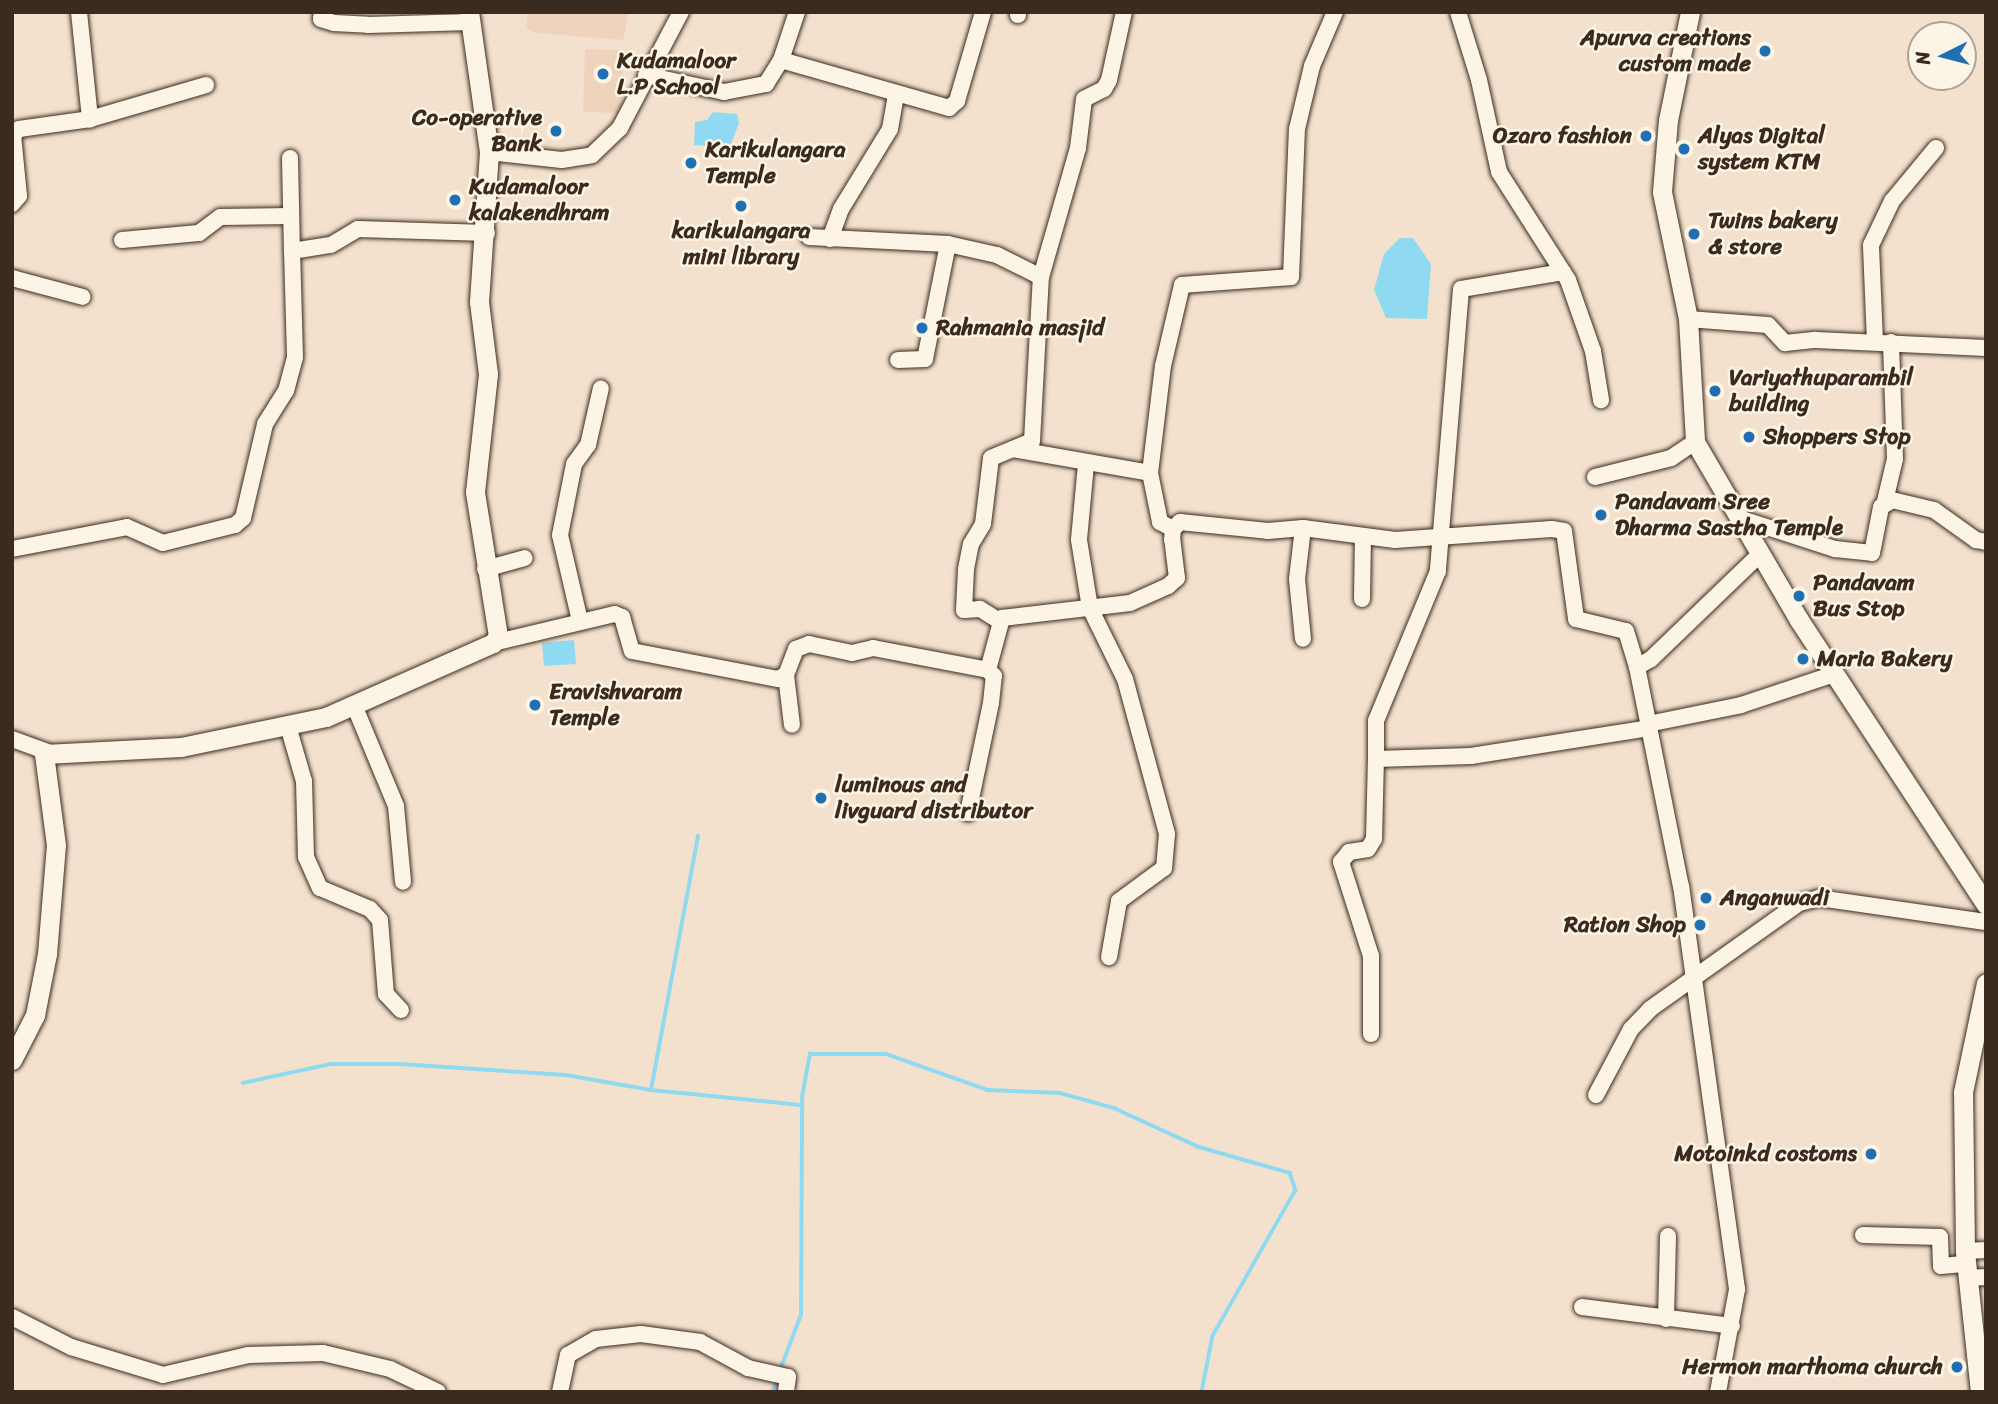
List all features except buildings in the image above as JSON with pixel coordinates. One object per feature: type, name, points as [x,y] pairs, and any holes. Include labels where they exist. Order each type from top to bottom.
[{"type":"main road","points":[[1690,12],[1668,120],[1662,192],[1688,319],[1695,442],[1834,674],[1986,905]]},
{"type":"main road","points":[[12,1060],[35,1015],[47,954],[56,845],[42,759],[48,752],[181,747],[288,726],[354,705],[493,643],[497,627],[485,569],[475,492],[488,374],[479,302],[487,233],[489,152],[470,17]]},
{"type":"main road","points":[[1980,1392],[1963,1092],[1980,1025],[1986,983]]},
{"type":"street","points":[[79,12],[90,119]]},
{"type":"street","points":[[321,12],[321,19],[345,24],[470,17]]},
{"type":"street","points":[[489,152],[562,160],[592,155],[621,128],[646,75],[681,12]]},
{"type":"street","points":[[646,75],[724,92],[765,84],[780,60],[797,12]]},
{"type":"street","points":[[780,60],[941,107],[957,101],[983,12]]},
{"type":"street","points":[[1001,622],[980,609],[964,610],[966,569],[971,544],[983,523],[991,458],[1032,440],[1041,277],[1079,148],[1084,99],[1104,89],[1109,80],[1124,12]]},
{"type":"street","points":[[1173,529],[1160,522],[1150,473],[1163,366],[1182,285],[1285,280],[1294,270],[1297,129],[1312,66],[1335,12]]},
{"type":"street","points":[[1458,12],[1479,80],[1499,172],[1563,272],[1593,351],[1601,401]]},
{"type":"street","points":[[12,204],[19,196],[12,135],[19,129],[90,119],[206,85]]},
{"type":"street","points":[[830,239],[841,209],[890,129],[896,94]]},
{"type":"street","points":[[1742,519],[1835,549],[1872,553],[1895,458],[1871,245],[1892,201],[1936,148]]},
{"type":"street","points":[[12,550],[127,527],[163,543],[225,530],[243,519],[265,424],[286,391],[295,357],[290,158]]},
{"type":"street","points":[[122,240],[199,233],[220,217],[291,216]]},
{"type":"street","points":[[292,251],[331,245],[358,229],[487,233]]},
{"type":"street","points":[[809,237],[948,244],[997,255],[1041,277]]},
{"type":"street","points":[[898,360],[925,359],[948,244]]},
{"type":"street","points":[[1371,1034],[1371,956],[1341,862],[1349,852],[1368,849],[1374,839],[1376,721],[1430,598],[1438,571],[1461,289],[1563,272]]},
{"type":"street","points":[[12,278],[83,297]]},
{"type":"street","points":[[1688,319],[1768,325],[1785,343],[1883,342],[1986,348]]},
{"type":"street","points":[[580,621],[560,535],[574,464],[588,445],[601,388]]},
{"type":"street","points":[[1595,477],[1671,458],[1695,442]]},
{"type":"street","points":[[1013,449],[1086,464],[1150,473]]},
{"type":"street","points":[[1086,464],[1079,540],[1090,608],[1125,679],[1167,834],[1164,868],[1119,901],[1109,957]]},
{"type":"street","points":[[1885,500],[1934,510],[1976,540],[1986,541]]},
{"type":"street","points":[[1001,622],[1017,615],[1130,603],[1177,578],[1173,529],[1180,522],[1268,531],[1303,528],[1363,537],[1439,538],[1564,531],[1576,619],[1626,631],[1637,667],[1674,847],[1718,1127],[1737,1289],[1718,1392]]},
{"type":"street","points":[[1303,528],[1297,579],[1303,639]]},
{"type":"street","points":[[1362,599],[1363,537]]},
{"type":"street","points":[[1637,667],[1651,659],[1760,554]]},
{"type":"street","points":[[485,569],[525,558]]},
{"type":"street","points":[[493,643],[615,614],[622,617],[632,651],[778,679],[786,675]]},
{"type":"street","points":[[988,670],[1001,622]]},
{"type":"street","points":[[792,725],[786,675],[792,654],[808,644],[852,653],[873,648],[988,670],[994,676],[991,704],[968,813]]},
{"type":"street","points":[[1376,759],[1471,757],[1648,726],[1741,705],[1834,674]]},
{"type":"street","points":[[354,705],[398,813],[403,882]]},
{"type":"street","points":[[288,726],[304,781],[306,857],[320,888],[370,909],[380,920],[386,994],[401,1010]]},
{"type":"street","points":[[12,739],[48,752]]},
{"type":"street","points":[[1595,1095],[1631,1029],[1661,999],[1693,980],[1799,903],[1812,898],[1986,922]]},
{"type":"street","points":[[1863,1235],[1940,1237],[1941,1266],[1971,1268],[1986,1250]]},
{"type":"street","points":[[1665,1319],[1668,1236]]},
{"type":"street","points":[[1582,1307],[1732,1326]]},
{"type":"street","points":[[12,1317],[71,1348],[163,1375],[248,1355],[323,1353],[390,1370],[438,1392]]},
{"type":"street","points":[[560,1392],[568,1355],[596,1339],[641,1334],[701,1342],[748,1367],[782,1380]]},
{"type":"shaded area","points":[[528,12],[629,12],[623,40],[536,33],[526,29]]},
{"type":"shaded area","name":"Kudamaloor L.P School","points":[[585,49],[623,50],[622,113],[583,112]]},
{"type":"water","points":[[713,112],[737,114],[739,123],[730,147],[694,145],[695,122],[707,120]]},
{"type":"water","points":[[1400,238],[1413,238],[1431,264],[1427,319],[1386,318],[1374,290],[1384,254]]},
{"type":"water","points":[[574,640],[576,664],[544,666],[542,643]]},
{"type":"waterway","points":[[651,1090],[698,836]]},
{"type":"waterway","points":[[780,1370],[801,1315],[802,1097],[810,1054],[886,1054],[988,1090],[1060,1093],[1114,1108],[1199,1147],[1290,1173],[1296,1190],[1213,1336],[1202,1392]]},
{"type":"waterway","points":[[243,1083],[331,1064],[400,1064],[566,1075],[651,1090],[802,1105]]},
{"type":"waterway","points":[[772,1392],[776,1381]]},
{"type":"place","name":"Apurva creations custom made","points":[[1765,51]]},
{"type":"place","name":"Kudamaloor L.P School","points":[[603,74]]},
{"type":"place","name":"Co-operative Bank","points":[[556,131]]},
{"type":"place","name":"Ozaro fashion","points":[[1646,136]]},
{"type":"place","name":"Alyas Digital system KTM","points":[[1684,149]]},
{"type":"place","name":"Karikulangara Temple","points":[[691,163]]},
{"type":"place","name":"Kudamaloor kalakendhram","points":[[455,200]]},
{"type":"place","name":"karikulangara mini library","points":[[741,206]]},
{"type":"place","name":"Twins bakery & store","points":[[1694,234]]},
{"type":"place","name":"Rahmania masjid","points":[[922,328]]},
{"type":"place","name":"Variyathuparambil building","points":[[1715,391]]},
{"type":"place","name":"Shoppers Stop","points":[[1749,437]]},
{"type":"place","name":"Pandavam Sree Dharma Sastha Temple","points":[[1601,515]]},
{"type":"place","name":"Pandavam Bus Stop","points":[[1799,596]]},
{"type":"place","name":"Maria Bakery","points":[[1803,659]]},
{"type":"place","name":"Eravishvaram Temple","points":[[535,705]]},
{"type":"place","name":"luminous and livguard distributor","points":[[821,798]]},
{"type":"place","name":"Anganwadi","points":[[1706,898]]},
{"type":"place","name":"Ration Shop","points":[[1700,925]]},
{"type":"place","name":"Motoinkd costoms","points":[[1871,1154]]},
{"type":"place","name":"Hermon marthoma church","points":[[1957,1367]]}]
